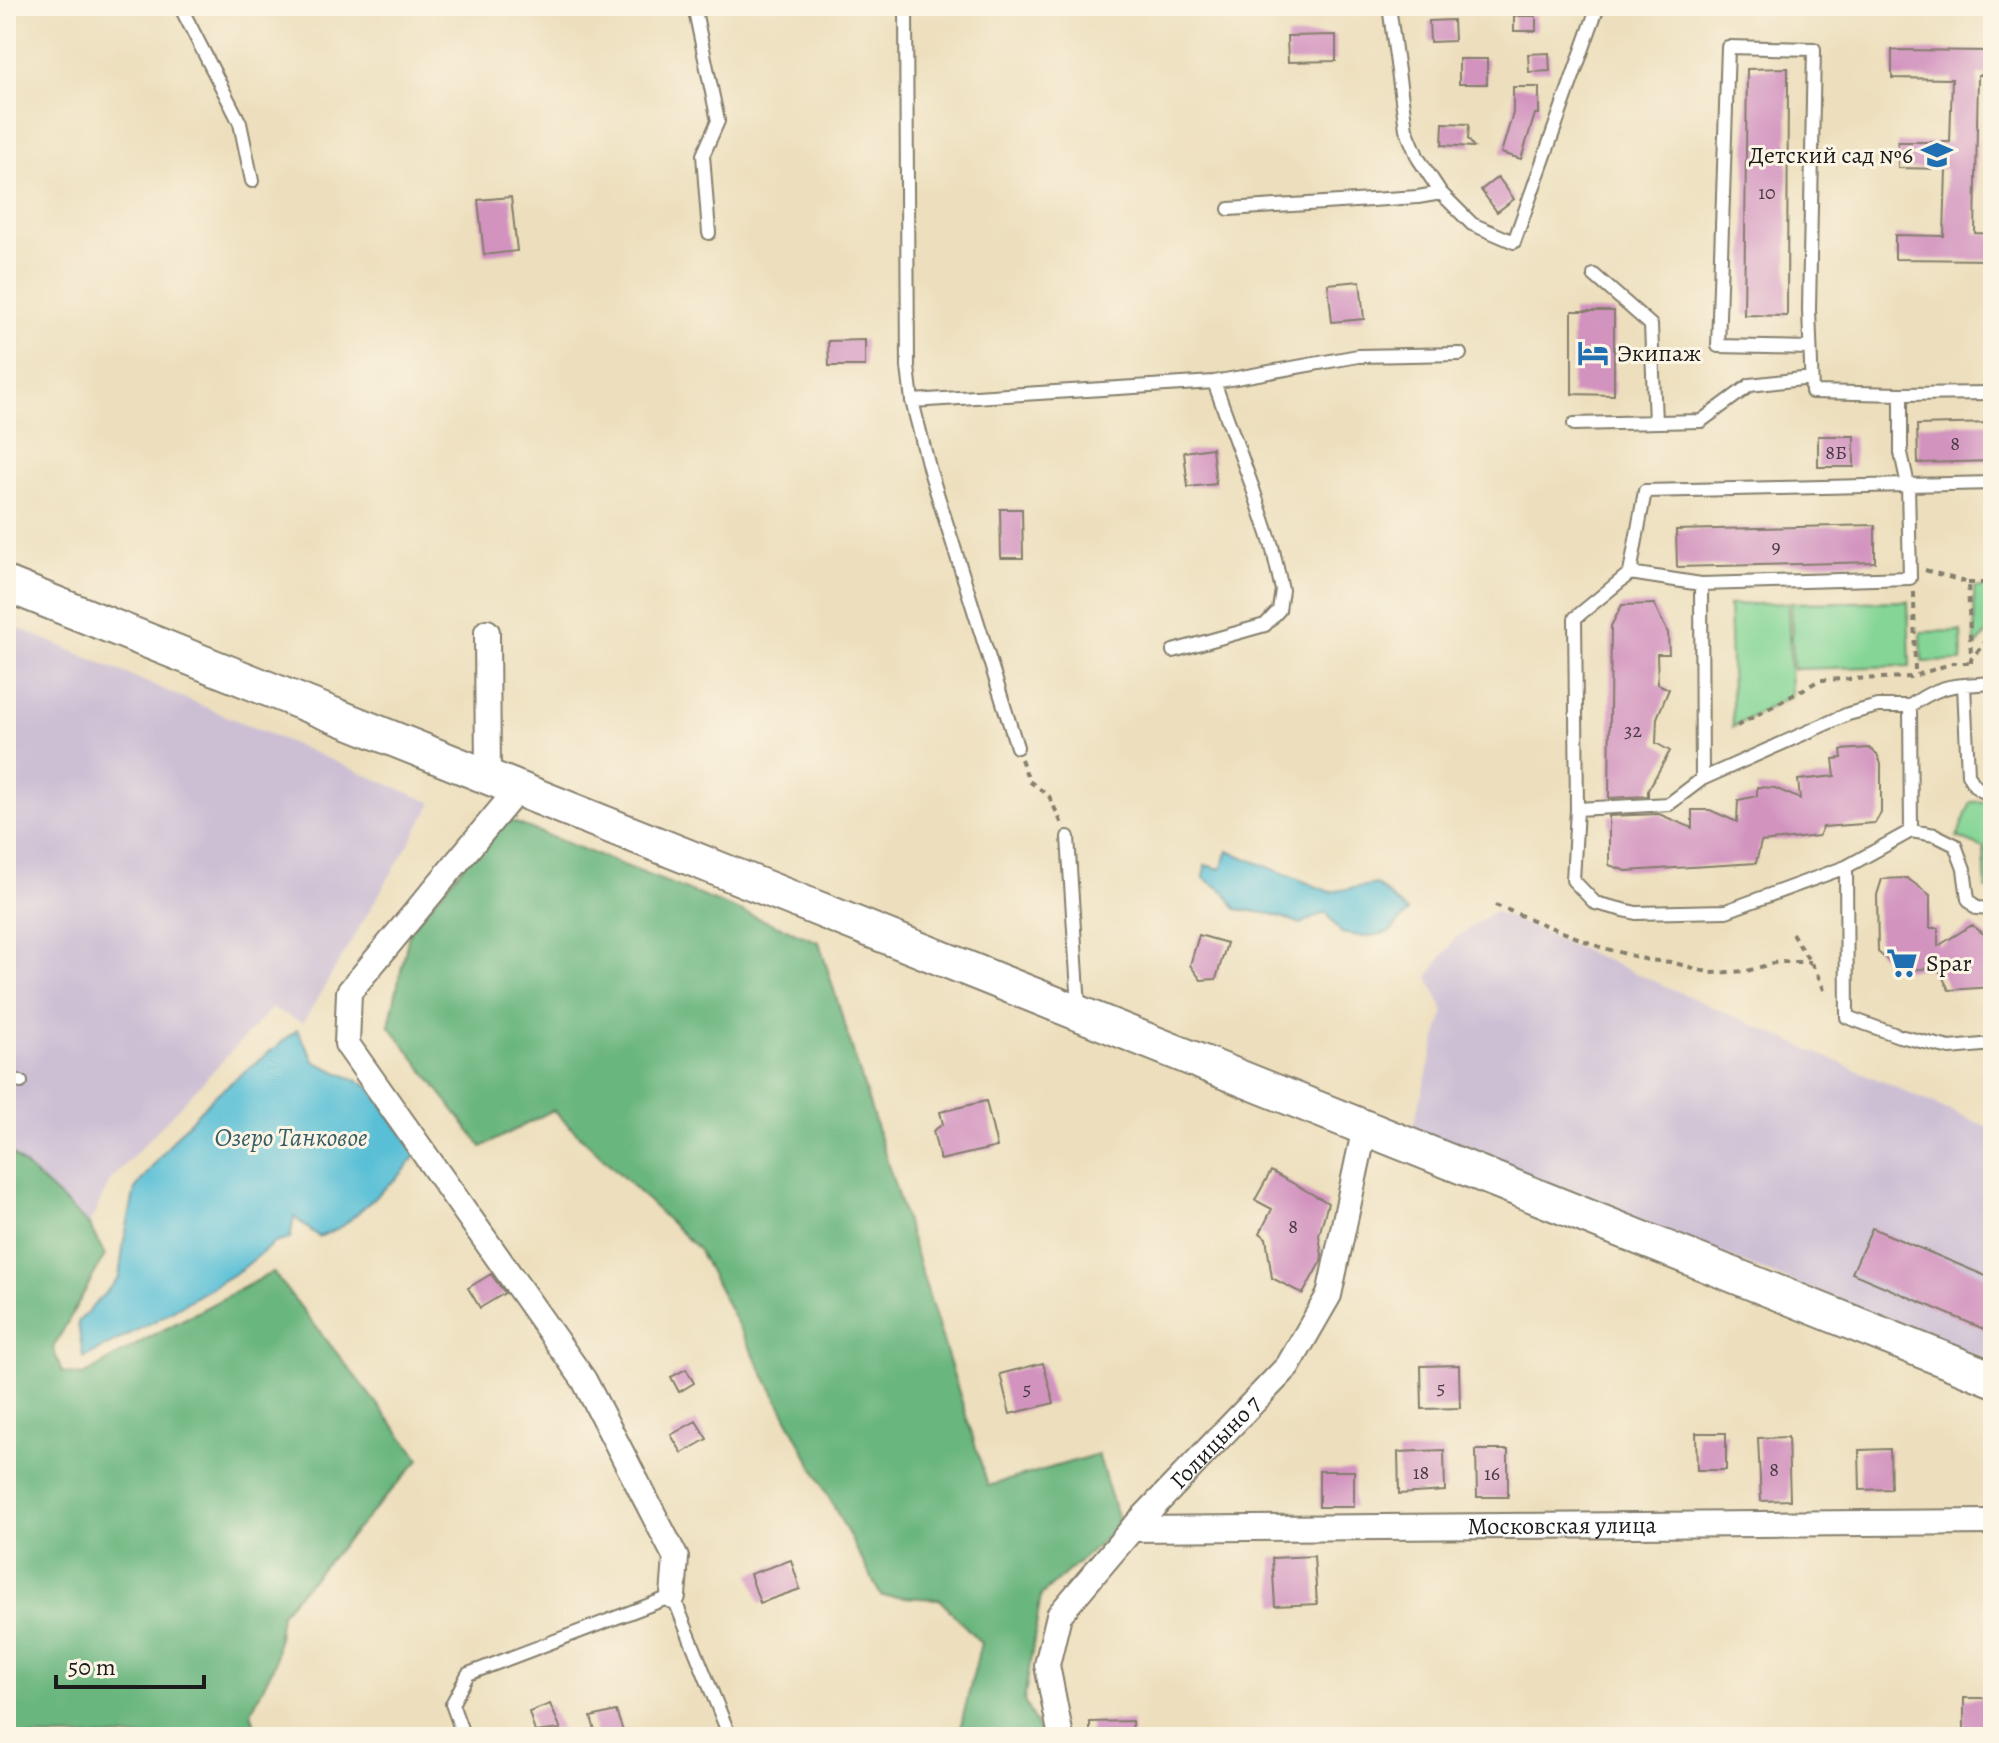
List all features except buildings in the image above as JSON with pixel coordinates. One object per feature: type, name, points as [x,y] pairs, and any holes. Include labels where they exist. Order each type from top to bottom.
[{"type":"street","points":[[6,584],[1993,1379]]},
{"type":"street","points":[[487,632],[503,783],[349,992],[347,1044],[584,1380],[676,1558],[673,1596]]},
{"type":"street","name":"Голицыно 7","points":[[1061,1737],[1047,1665],[1059,1615],[1132,1529],[1288,1366],[1329,1295],[1365,1127]]},
{"type":"street","name":"Московская улица","points":[[1132,1529],[1993,1522]]},
{"type":"lane","points":[[180,6],[240,123],[252,181]]},
{"type":"lane","points":[[694,6],[718,121],[703,155],[709,233]]},
{"type":"lane","points":[[906,6],[908,367],[912,401],[930,471],[1017,747]]},
{"type":"lane","points":[[1389,6],[1406,129],[1418,158],[1441,193],[1472,224],[1514,242],[1598,6]]},
{"type":"lane","points":[[1810,348],[1718,346],[1728,47],[1814,49],[1809,310],[1812,392],[1993,393]]},
{"type":"lane","points":[[1229,209],[1441,193]]},
{"type":"lane","points":[[1594,275],[1651,325],[1655,422]]},
{"type":"lane","points":[[912,401],[1214,382],[1358,356],[1460,354]]},
{"type":"lane","points":[[1574,424],[1701,421],[1750,385],[1811,378]]},
{"type":"lane","points":[[1173,651],[1265,625],[1279,610],[1282,590],[1267,531],[1214,382]]},
{"type":"lane","points":[[1630,573],[1701,584],[1910,572],[1908,485],[1901,453],[1901,394]]},
{"type":"lane","points":[[1993,483],[1645,491],[1630,573],[1575,618],[1577,809],[1573,880],[1595,903],[1636,913],[1726,911],[1846,867],[1911,831],[1935,835],[1955,845],[1964,869],[1968,899],[1976,908],[1993,909]]},
{"type":"lane","points":[[1701,584],[1702,779]]},
{"type":"lane","points":[[1577,809],[1669,804],[1702,779],[1848,714],[1878,706],[1910,706],[1935,690],[1950,686],[1993,683]]},
{"type":"lane","points":[[1969,684],[1968,774],[1974,787],[1993,793]]},
{"type":"lane","points":[[1910,706],[1911,831]]},
{"type":"lane","points":[[1068,837],[1079,1015]]},
{"type":"lane","points":[[1846,867],[1847,1017],[1899,1036],[1950,1048],[1993,1044]]},
{"type":"lane","points":[[6,1077],[21,1082]]},
{"type":"lane","points":[[464,1737],[452,1704],[468,1674],[673,1596],[730,1737]]},
{"type":"path","points":[[1915,676],[1914,584],[1910,572],[1968,583],[1993,583]]},
{"type":"path","points":[[1968,583],[1969,684]]},
{"type":"path","points":[[1737,726],[1820,680],[1915,676],[1953,663],[1971,661],[1993,633]]},
{"type":"path","points":[[1017,747],[1029,781],[1049,796],[1068,837]]},
{"type":"path","points":[[1495,905],[1600,947],[1711,973],[1747,971],[1777,962],[1811,962]]},
{"type":"path","points":[[1792,933],[1824,990]]},
{"type":"shaded area","points":[[6,623],[433,803],[303,1023],[272,1008],[110,1181],[89,1225],[6,1147]]},
{"type":"shaded area","points":[[1494,911],[1993,1130],[1993,1363],[1412,1129],[1444,1011],[1428,977],[1455,938]]},
{"type":"green space","points":[[1974,588],[1993,588],[1993,626],[1975,647]]},
{"type":"green space","points":[[1908,601],[1910,666],[1793,669],[1791,603]]},
{"type":"green space","points":[[1788,603],[1791,696],[1733,727],[1729,605]]},
{"type":"green space","points":[[1961,631],[1962,661],[1922,662],[1921,632]]},
{"type":"green space","points":[[1993,801],[1993,889],[1986,889],[1984,848],[1957,837],[1971,802]]},
{"type":"green space","points":[[503,818],[819,942],[988,1486],[1098,1454],[1120,1526],[1041,1595],[1024,1701],[1042,1737],[958,1737],[981,1643],[939,1599],[881,1596],[698,1249],[553,1110],[482,1147],[389,1025],[410,930]]},
{"type":"green space","points":[[6,1148],[89,1225],[105,1255],[53,1348],[62,1372],[82,1376],[273,1272],[420,1459],[281,1613],[275,1663],[251,1712],[258,1737],[6,1737]]},
{"type":"water","points":[[1228,851],[1330,892],[1376,884],[1408,912],[1390,932],[1365,937],[1341,933],[1326,912],[1301,924],[1272,914],[1236,909],[1225,892],[1204,878],[1205,865],[1221,869]]},
{"type":"water","name":"Озеро Танковое","points":[[297,1030],[315,1062],[369,1086],[417,1154],[402,1173],[343,1226],[319,1237],[294,1217],[290,1239],[274,1243],[242,1269],[155,1321],[83,1358],[78,1322],[119,1278],[135,1189],[179,1133],[213,1097]]},
{"type":"place","name":"Детский сад №6","points":[[1937,155]]},
{"type":"place","name":"Экипаж","points":[[1593,353]]},
{"type":"place","name":"Spar","points":[[1902,963]]}]
